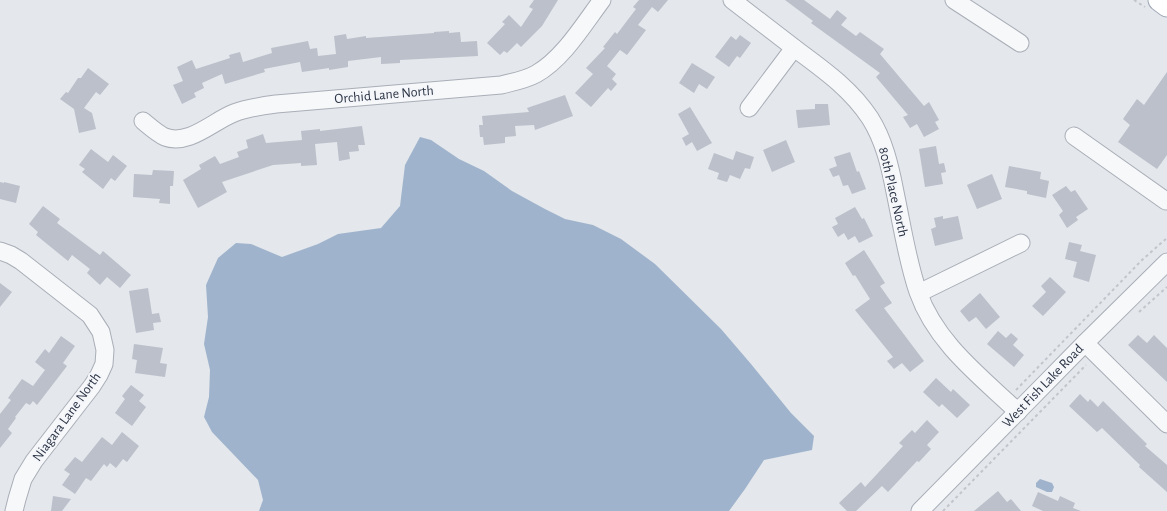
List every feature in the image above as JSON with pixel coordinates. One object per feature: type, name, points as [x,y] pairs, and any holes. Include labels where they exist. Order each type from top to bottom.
[{"type":"main road","points":[[1158,0],[1167,6]]},
{"type":"street","name":"Orchid Lane North","points":[[143,121],[165,137],[180,139],[194,134],[232,114],[252,108],[276,104],[501,85],[520,81],[536,74],[549,65],[567,47],[602,0]]},
{"type":"street","name":"80th Place North","points":[[732,0],[832,76],[851,93],[870,118],[883,144],[891,172],[910,267],[919,293],[932,320],[948,344],[970,367],[1012,406]]},
{"type":"street","points":[[954,0],[1020,43]]},
{"type":"street","points":[[749,108],[794,48]]},
{"type":"street","points":[[1074,136],[1167,200]]},
{"type":"street","points":[[919,293],[1021,243]]},
{"type":"street","name":"Niagara Lane North","points":[[0,251],[11,255],[90,314],[101,332],[105,350],[104,364],[99,375],[34,461],[23,479],[14,511]]},
{"type":"street","name":"West Fish Lake Road","points":[[920,511],[1012,406],[1091,349],[1167,262]]},
{"type":"street","points":[[1091,349],[1167,424]]},
{"type":"path","points":[[1012,406],[1142,260],[1167,238]]},
{"type":"path","points":[[1136,314],[1167,286]]},
{"type":"path","points":[[943,511],[1091,349]]},
{"type":"water","points":[[420,137],[431,140],[459,159],[484,171],[512,191],[545,209],[565,219],[593,225],[621,239],[655,264],[721,329],[791,413],[814,436],[812,450],[764,460],[729,511],[259,511],[263,500],[258,480],[212,432],[204,417],[209,397],[210,370],[204,344],[208,317],[206,285],[218,258],[236,243],[251,244],[282,257],[318,244],[338,234],[381,228],[400,206],[405,165]]},
{"type":"water","points":[[1040,479],[1052,483],[1054,487],[1052,492],[1047,492],[1036,487],[1036,483]]},
{"type":"building","points":[[534,0],[558,0],[542,26],[521,47],[517,43],[507,53],[504,51],[500,55],[487,43],[505,24],[502,22],[509,15],[521,27],[533,9],[529,7]]},
{"type":"building","points":[[639,0],[668,0],[658,12],[652,7],[638,25],[646,30],[627,55],[620,50],[607,66],[616,74],[612,79],[617,84],[611,91],[608,88],[591,107],[575,93],[593,74],[586,68],[605,48],[603,47],[615,32],[617,34],[636,9],[633,7]]},
{"type":"building","points":[[785,0],[804,0],[830,19],[837,10],[847,18],[841,25],[856,36],[860,32],[884,49],[880,54],[924,106],[929,102],[939,120],[935,122],[939,129],[924,137],[917,124],[910,128],[903,117],[908,115],[876,77],[880,73],[811,23],[813,21]]},
{"type":"building","points":[[449,31],[449,33],[460,32],[461,42],[477,41],[478,56],[400,60],[400,63],[381,64],[381,57],[348,61],[348,67],[302,72],[300,62],[264,69],[265,72],[225,84],[222,74],[202,83],[204,88],[194,93],[196,97],[182,104],[173,85],[183,81],[177,67],[192,60],[196,69],[230,58],[229,55],[240,52],[243,62],[272,53],[271,48],[308,41],[310,49],[317,48],[318,56],[336,54],[334,36],[346,34],[347,39],[366,36],[366,38]]},
{"type":"building","points":[[740,35],[751,43],[740,58],[737,56],[729,67],[715,57],[731,36],[736,40]]},
{"type":"building","points":[[692,63],[715,77],[707,89],[699,84],[694,93],[679,83]]},
{"type":"building","points":[[88,68],[109,84],[100,95],[96,92],[84,108],[92,113],[96,129],[79,133],[74,109],[60,99],[66,92],[68,93],[78,78],[81,78]]},
{"type":"building","points":[[1167,72],[1167,155],[1157,169],[1118,142],[1130,125],[1123,119],[1137,99],[1144,105]]},
{"type":"building","points":[[565,95],[573,116],[535,130],[534,125],[515,126],[516,136],[505,137],[505,143],[484,145],[483,137],[480,137],[479,125],[483,125],[482,116],[529,112],[527,108]]},
{"type":"building","points":[[815,104],[828,104],[830,125],[798,128],[796,110],[815,109]]},
{"type":"building","points":[[690,107],[712,143],[697,151],[692,142],[686,146],[682,138],[689,134],[678,114]]},
{"type":"building","points":[[362,126],[365,145],[358,145],[359,151],[349,152],[350,159],[339,161],[337,142],[315,144],[317,165],[301,166],[301,163],[273,165],[222,182],[227,192],[198,208],[183,180],[201,169],[199,165],[215,156],[220,164],[239,157],[237,152],[248,148],[246,140],[263,134],[266,143],[302,140],[301,131],[320,129],[320,131]]},
{"type":"building","points":[[786,140],[795,162],[772,172],[763,150]]},
{"type":"building","points":[[936,146],[939,164],[944,163],[946,172],[941,173],[943,184],[925,187],[919,149]]},
{"type":"building","points":[[91,149],[108,162],[113,155],[127,166],[115,181],[111,178],[103,189],[82,172],[85,169],[79,165]]},
{"type":"building","points":[[736,151],[754,157],[750,169],[745,168],[740,179],[730,175],[727,182],[717,179],[719,173],[708,169],[714,153],[733,160]]},
{"type":"building","points":[[850,152],[857,172],[859,171],[866,189],[852,194],[848,185],[843,186],[839,175],[833,177],[829,169],[837,166],[834,157]]},
{"type":"building","points":[[1009,166],[1041,172],[1040,179],[1049,181],[1046,198],[1027,194],[1027,191],[1005,187]]},
{"type":"building","points":[[153,170],[174,171],[173,186],[170,186],[170,204],[159,203],[160,199],[133,197],[134,174],[152,175]]},
{"type":"building","points":[[992,174],[1002,199],[977,209],[967,185]]},
{"type":"building","points":[[0,182],[20,186],[16,203],[0,199]]},
{"type":"building","points":[[1066,186],[1071,192],[1075,190],[1088,209],[1076,217],[1078,220],[1067,228],[1059,215],[1063,211],[1052,195]]},
{"type":"building","points":[[43,206],[60,219],[57,223],[100,255],[103,251],[131,275],[120,288],[107,277],[100,285],[87,273],[90,269],[72,255],[68,261],[36,235],[38,232],[29,224]]},
{"type":"building","points":[[855,207],[862,219],[864,218],[873,236],[859,243],[855,236],[848,240],[844,233],[838,237],[832,227],[838,224],[835,218]]},
{"type":"building","points":[[943,216],[943,219],[958,216],[963,239],[935,246],[931,229],[936,227],[934,218]]},
{"type":"building","points":[[1069,242],[1082,245],[1080,251],[1096,255],[1089,282],[1073,277],[1077,262],[1065,259]]},
{"type":"building","points":[[864,250],[885,283],[880,286],[892,303],[884,308],[924,361],[910,372],[902,363],[894,369],[887,361],[893,357],[855,310],[870,299],[855,275],[853,276],[845,263]]},
{"type":"building","points":[[1050,277],[1066,292],[1043,316],[1032,306],[1046,292],[1041,286]]},
{"type":"building","points":[[0,283],[12,292],[0,307]]},
{"type":"building","points":[[148,288],[152,314],[159,313],[161,322],[153,323],[154,330],[136,333],[129,291]]},
{"type":"building","points":[[980,293],[1000,317],[986,329],[976,317],[969,322],[960,311]]},
{"type":"building","points":[[998,331],[1006,338],[1011,333],[1018,339],[1013,345],[1024,355],[1014,367],[987,344]]},
{"type":"building","points":[[1138,335],[1147,343],[1154,335],[1167,348],[1167,382],[1128,345]]},
{"type":"building","points":[[61,336],[75,346],[63,363],[67,366],[37,405],[33,401],[30,405],[26,403],[8,429],[12,433],[0,448],[0,414],[11,400],[8,398],[22,379],[33,386],[45,370],[35,362],[45,349],[49,353]]},
{"type":"building","points":[[134,344],[163,348],[160,363],[167,364],[165,377],[135,373],[137,360],[132,359]]},
{"type":"building","points":[[936,378],[951,392],[953,389],[970,405],[957,418],[942,404],[939,407],[923,392]]},
{"type":"building","points":[[131,385],[144,395],[139,401],[146,407],[132,426],[115,413],[125,399],[122,396]]},
{"type":"building","points":[[1080,394],[1088,402],[1090,399],[1098,407],[1103,401],[1147,444],[1145,446],[1167,465],[1167,492],[1139,467],[1140,465],[1102,428],[1097,432],[1069,406]]},
{"type":"building","points":[[927,420],[939,432],[927,445],[931,449],[919,462],[917,461],[888,492],[882,486],[856,511],[847,511],[839,503],[861,482],[865,487],[903,446],[899,443],[912,430],[915,433]]},
{"type":"building","points":[[122,432],[139,446],[127,462],[123,459],[116,468],[110,463],[107,467],[104,464],[91,481],[86,478],[75,494],[62,485],[70,474],[64,470],[75,457],[82,462],[102,437],[112,445]]},
{"type":"building","points":[[998,491],[1007,502],[1011,499],[1021,511],[974,511]]},
{"type":"building","points":[[1038,492],[1058,501],[1060,496],[1075,503],[1073,508],[1081,511],[1043,511],[1032,506]]},
{"type":"building","points":[[53,496],[71,499],[62,511],[51,511]]}]
